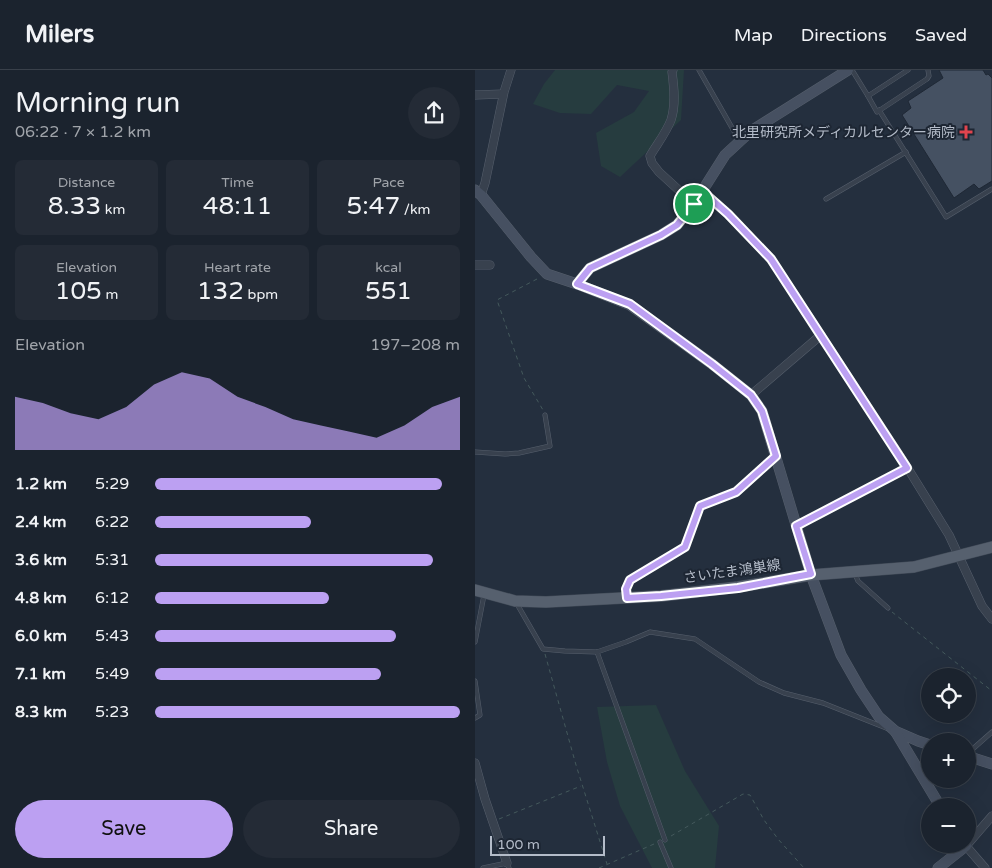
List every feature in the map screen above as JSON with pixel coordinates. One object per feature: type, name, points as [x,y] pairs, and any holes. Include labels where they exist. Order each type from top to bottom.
[{"type":"main road","name":"さいたま鴻巣線","points":[[480,592],[515,601],[546,602],[661,596],[738,588],[811,574],[914,568],[992,547]]},
{"type":"street","points":[[511,70],[503,94],[485,183],[478,192],[547,274],[630,304],[751,395],[762,411],[811,574],[841,655],[879,717],[895,731],[936,798]]},
{"type":"street","points":[[673,70],[674,99],[671,118],[664,134],[650,156],[652,163],[659,172],[694,204]]},
{"type":"street","points":[[577,284],[590,268],[661,235],[677,225],[694,204],[725,155],[751,132],[848,70]]},
{"type":"street","points":[[475,95],[503,94]]},
{"type":"street","points":[[702,191],[741,226],[771,259],[949,535],[982,606],[992,619]]},
{"type":"street","points":[[475,265],[490,265]]},
{"type":"street","points":[[751,395],[821,335]]},
{"type":"street","points":[[895,731],[921,742]]},
{"type":"street","points":[[976,758],[992,764]]},
{"type":"street","points":[[475,763],[508,866]]},
{"type":"street","points":[[976,833],[992,816]]},
{"type":"street","points":[[938,868],[956,853]]},
{"type":"street","points":[[972,853],[985,868]]},
{"type":"lane","points":[[699,70],[740,142]]},
{"type":"lane","points":[[852,70],[877,112],[927,80],[929,76],[928,70]]},
{"type":"lane","points":[[868,96],[909,70]]},
{"type":"lane","points":[[879,110],[946,217],[992,189]]},
{"type":"lane","points":[[826,199],[905,152]]},
{"type":"lane","points":[[475,452],[519,453],[550,446],[545,415]]},
{"type":"lane","points":[[796,526],[907,468]]},
{"type":"lane","points":[[854,572],[858,581],[888,608]]},
{"type":"lane","points":[[475,642],[480,592]]},
{"type":"lane","points":[[515,601],[543,649],[597,652],[650,632],[695,639],[759,682],[784,693],[823,703],[895,731]]},
{"type":"lane","points":[[597,652],[665,840]]},
{"type":"lane","points":[[475,681],[480,715],[475,718]]},
{"type":"lane","points":[[976,747],[992,732]]},
{"type":"lane","points":[[660,842],[671,868]]},
{"type":"lane","points":[[483,868],[508,866]]},
{"type":"path","points":[[545,415],[542,406],[523,378],[497,300],[547,274]]},
{"type":"path","points":[[627,598],[626,589],[630,580],[685,547],[700,506],[736,492],[776,456]]},
{"type":"path","points":[[888,608],[992,691]]},
{"type":"path","points":[[543,649],[607,864]]},
{"type":"path","points":[[493,822],[582,785]]},
{"type":"path","points":[[665,840],[743,794],[750,795],[764,820],[803,868]]},
{"type":"path","points":[[599,868],[660,842]]},
{"type":"green space","points":[[555,70],[684,70],[681,120],[620,177],[601,166],[596,133],[634,112],[649,91],[617,85],[591,114],[560,113],[533,104],[544,84]]},
{"type":"green space","points":[[656,705],[685,771],[719,826],[715,868],[652,868],[620,806],[607,762],[597,707]]},
{"type":"building","points":[[939,70],[983,70],[986,75],[988,74],[992,78],[992,181],[979,189],[974,184],[954,198],[902,115],[911,108],[908,101],[943,78]]},
{"type":"place","name":"北里研究所メディカルセンター病院","points":[[966,132]]},
{"type":"route","points":[[702,191],[747,232],[771,259],[907,468],[796,526],[811,574],[738,588],[627,598],[626,589],[630,580],[685,547],[700,506],[736,492],[776,456],[762,411],[751,395],[630,304],[577,284],[590,268],[661,235],[677,225],[694,204],[702,191]]}]
